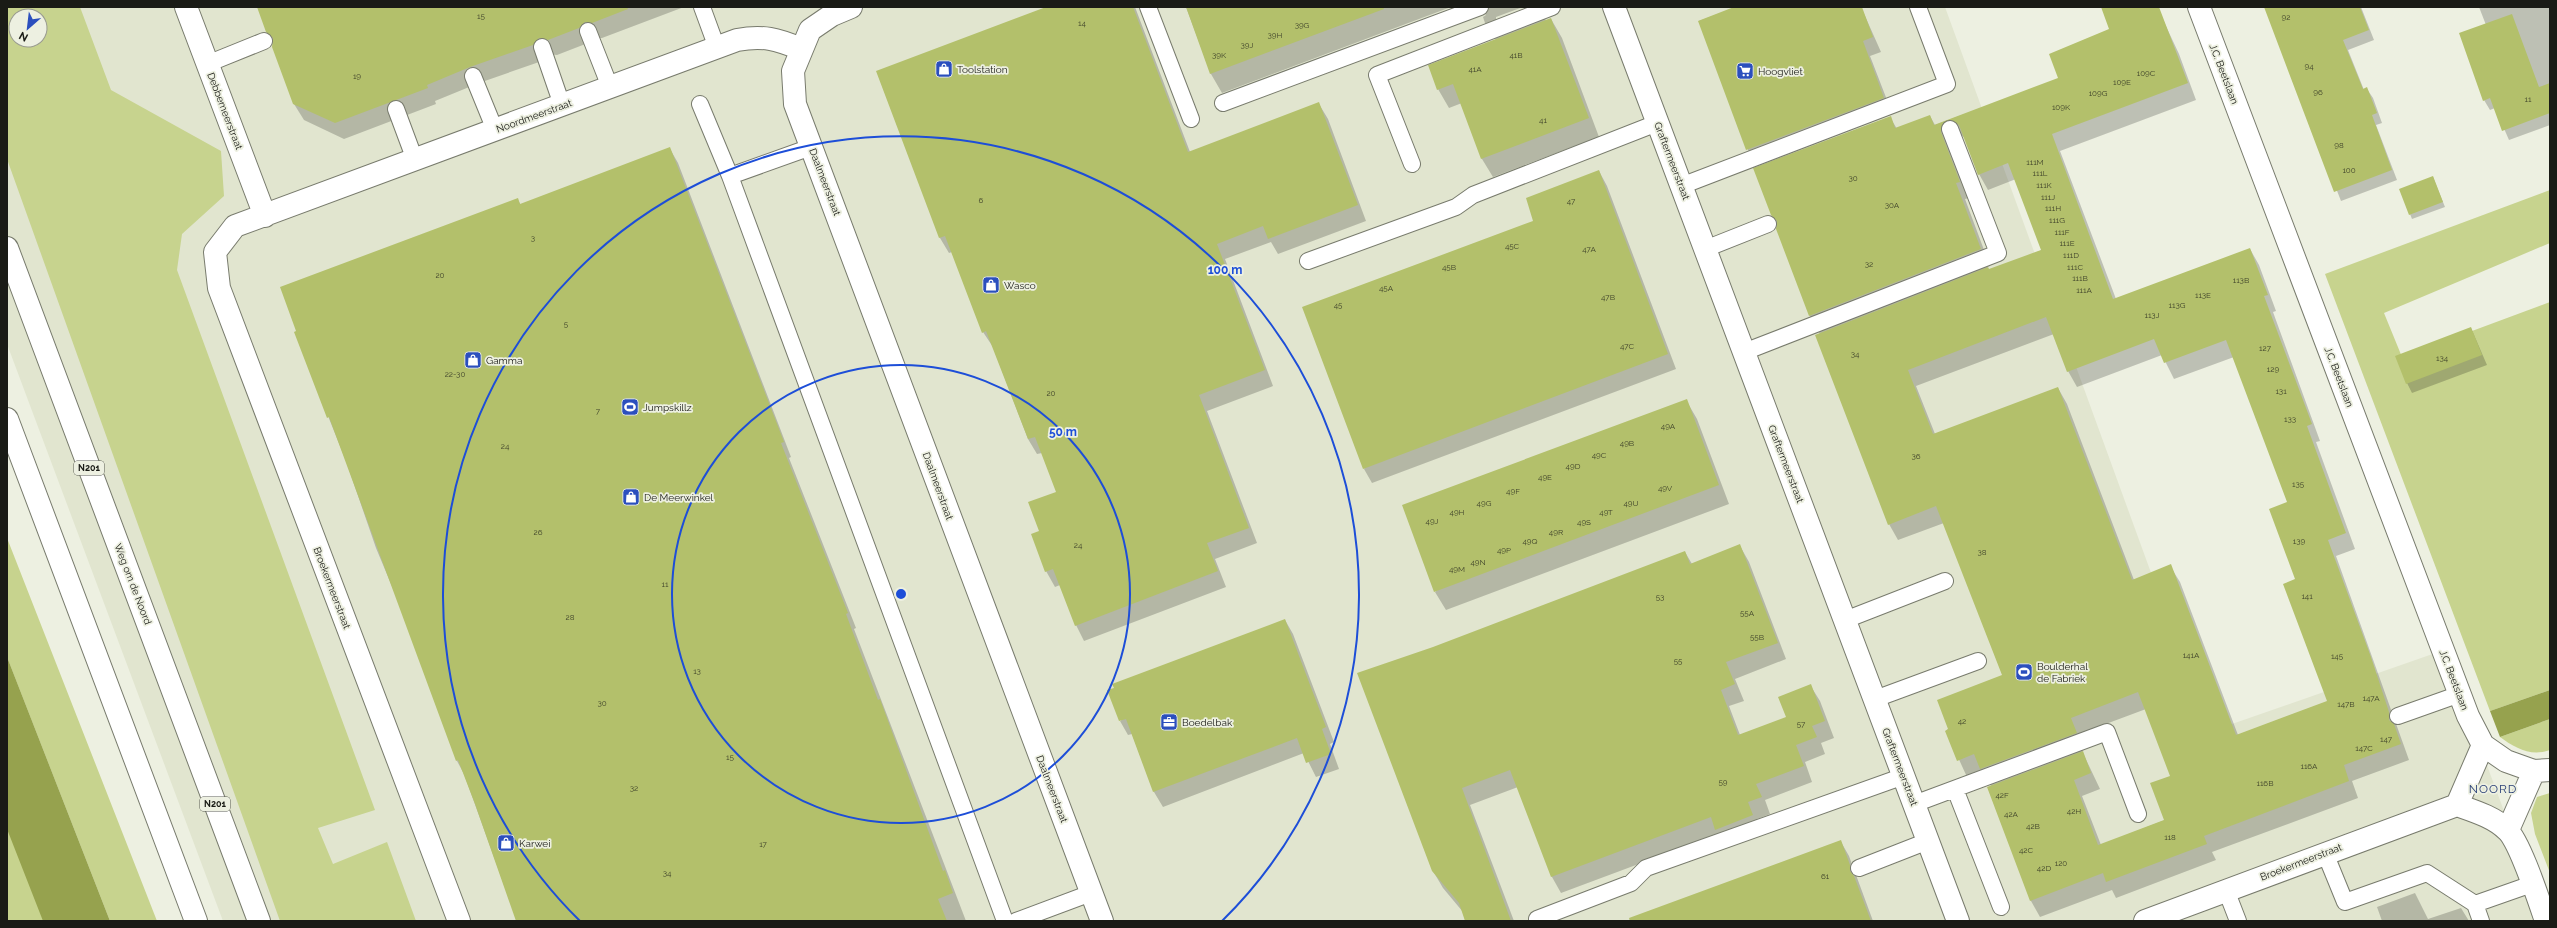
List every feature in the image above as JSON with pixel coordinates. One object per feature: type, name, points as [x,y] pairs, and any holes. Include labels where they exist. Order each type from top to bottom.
[{"type":"main road","name":"Debbemeerstraat","points":[[186,7],[265,216]]},
{"type":"main road","points":[[801,48],[810,30],[832,15],[851,7]]},
{"type":"main road","name":"Graftermeerstraat","points":[[1614,7],[1958,921]]},
{"type":"main road","name":"J.C. Beetslaan","points":[[2199,7],[2468,716],[2483,745]]},
{"type":"main road","name":"Noordmeerstraat","points":[[215,252],[235,226],[717,48],[757,36],[779,40],[801,48]]},
{"type":"main road","name":"Daalmeerstraat","points":[[801,48],[793,71],[795,104],[1102,921]]},
{"type":"main road","name":"Weg om de Noord","points":[[7,248],[259,921]]},
{"type":"main road","name":"Broekermeerstraat","points":[[215,252],[218,288],[459,921]]},
{"type":"main road","points":[[7,419],[196,921]]},
{"type":"main road","points":[[7,452],[49,530]]},
{"type":"main road","points":[[2508,830],[2542,771],[2506,761],[2483,745],[2457,805],[2482,814],[2508,830],[2521,854],[2546,921]]},
{"type":"main road","name":"Broekermeerstraat","points":[[2145,921],[2457,805]]},
{"type":"lane","points":[[702,7],[717,48]]},
{"type":"lane","points":[[1148,7],[1191,119]]},
{"type":"lane","points":[[1223,103],[1480,7]]},
{"type":"lane","points":[[1412,164],[1377,75],[1552,7]]},
{"type":"lane","points":[[1681,186],[1947,84],[1918,7]]},
{"type":"lane","points":[[588,32],[610,87]]},
{"type":"lane","points":[[208,64],[264,41]]},
{"type":"lane","points":[[542,47],[562,105]]},
{"type":"lane","points":[[473,76],[495,130]]},
{"type":"lane","points":[[700,104],[730,176],[1005,921]]},
{"type":"lane","points":[[396,109],[415,160]]},
{"type":"lane","points":[[1308,261],[1456,207],[1473,195],[1657,123]]},
{"type":"lane","points":[[1744,352],[1998,253],[1950,129]]},
{"type":"lane","points":[[730,176],[811,147]]},
{"type":"lane","points":[[1705,249],[1768,224]]},
{"type":"lane","points":[[1845,620],[1944,581]]},
{"type":"lane","points":[[1875,699],[1978,661]]},
{"type":"lane","points":[[2398,716],[2460,694]]},
{"type":"lane","points":[[1914,804],[2107,732],[2138,814]]},
{"type":"lane","points":[[1537,919],[1631,884],[1646,868],[1904,776]]},
{"type":"lane","points":[[1955,789],[2001,907]]},
{"type":"lane","points":[[1859,868],[1928,841]]},
{"type":"lane","points":[[2325,854],[2345,902],[2427,872],[2475,904],[2481,921]]},
{"type":"lane","points":[[2475,904],[2532,884]]},
{"type":"lane","points":[[2226,890],[2238,921]]},
{"type":"lane","points":[[1016,921],[1091,893]]},
{"type":"shaded area","points":[[7,7],[1945,7],[2209,732],[2444,650],[2545,921],[223,921],[7,344]]},
{"type":"shaded area","points":[[7,7],[80,7],[111,90],[221,151],[224,196],[182,234],[177,270],[375,810],[318,828],[333,864],[387,842],[416,921],[280,921],[7,159]]},
{"type":"shaded area","points":[[2550,190],[2550,243],[2384,313],[2402,357],[2550,302],[2550,690],[2490,711],[2325,274]]},
{"type":"shaded area","points":[[7,538],[157,921],[110,921],[7,657]]},
{"type":"shaded area","points":[[7,657],[110,921],[43,921],[7,829]]},
{"type":"shaded area","points":[[2550,690],[2550,719],[2500,737],[2490,711]]},
{"type":"shaded area","points":[[2550,719],[2550,750],[2543,752],[2530,752],[2511,745],[2500,737]]},
{"type":"shaded area","points":[[2550,793],[2550,873],[2535,834],[2531,813],[2537,797]]},
{"type":"shaded area","points":[[7,826],[45,921],[7,921]]},
{"type":"building","points":[[257,7],[627,7],[628,9],[592,23],[585,22],[579,28],[548,40],[539,38],[533,45],[470,67],[427,85],[428,88],[335,123],[293,104],[272,47],[273,38],[266,32]]},
{"type":"building","points":[[1046,7],[1133,7],[1188,152],[1319,102],[1358,205],[1268,239],[1263,226],[1217,244],[1265,370],[1199,395],[1249,528],[1207,543],[1218,571],[1075,626],[1053,569],[1045,572],[1031,534],[1039,531],[1028,502],[1056,492],[1035,437],[1028,439],[986,331],[982,333],[945,236],[939,238],[876,71]]},
{"type":"building","points":[[1186,7],[1383,7],[1384,9],[1210,74]]},
{"type":"building","points":[[1734,7],[1862,7],[1873,37],[1863,41],[1884,98],[1746,150],[1698,21]]},
{"type":"building","points":[[2101,7],[2159,7],[2188,83],[2052,134],[2113,299],[2250,248],[2268,295],[2264,296],[2312,424],[2307,426],[2346,533],[2328,540],[2371,657],[2389,712],[2389,720],[2394,724],[2401,744],[2344,765],[2349,781],[2204,836],[2207,844],[2106,882],[2103,873],[2030,901],[1987,787],[2083,751],[2091,773],[2074,780],[2098,845],[2164,820],[2150,783],[2170,776],[2138,692],[2071,718],[2077,733],[1980,769],[1974,754],[1957,761],[1945,731],[1948,729],[1937,700],[2002,675],[1936,506],[1888,525],[1815,335],[1988,267],[1989,269],[2041,250],[2008,163],[1978,175],[1959,125],[1951,120],[1943,123],[1941,132],[1960,182],[1956,183],[1981,249],[1809,316],[1776,229],[1777,221],[1771,215],[1753,168],[1891,116],[1895,128],[1930,115],[1934,125],[2058,78],[2049,54],[2109,29]],"holes":[[[2046,317],[2067,372],[2154,339],[2164,363],[2226,340],[2287,502],[2269,509],[2295,579],[2283,584],[2327,701],[2236,735],[2171,564],[2132,580],[2058,387],[1933,434],[1908,370]]]},
{"type":"building","points":[[2264,7],[2360,7],[2369,30],[2343,40],[2363,89],[2367,87],[2377,113],[2372,115],[2392,170],[2334,192]]},
{"type":"building","points":[[2512,14],[2539,87],[2550,83],[2550,113],[2502,131],[2490,98],[2483,101],[2459,33]]},
{"type":"building","points":[[1551,18],[1589,118],[1481,159],[1453,84],[1437,90],[1428,65]]},
{"type":"building","points":[[670,147],[784,442],[781,443],[848,613],[846,614],[878,700],[880,699],[943,871],[945,870],[953,893],[938,899],[947,921],[516,921],[475,804],[458,760],[456,761],[329,417],[327,418],[294,332],[296,331],[280,287],[518,198],[520,204]]},
{"type":"building","points":[[1599,170],[1668,354],[1363,469],[1302,307],[1533,221],[1526,198]]},
{"type":"building","points":[[2433,176],[2443,202],[2409,215],[2399,189]]},
{"type":"building","points":[[2471,327],[2482,355],[2406,384],[2395,356]]},
{"type":"building","points":[[1687,399],[1719,485],[1434,592],[1402,505]]},
{"type":"building","points":[[1740,544],[1778,643],[1726,662],[1735,684],[1721,690],[1738,735],[1786,717],[1778,697],[1811,684],[1825,721],[1812,726],[1817,737],[1796,745],[1804,766],[1756,784],[1762,797],[1748,802],[1753,815],[1715,830],[1711,817],[1551,877],[1510,770],[1462,788],[1511,921],[1465,921],[1459,903],[1432,871],[1357,673],[1433,647],[1685,551],[1690,564]]},
{"type":"building","points":[[1285,619],[1326,727],[1322,729],[1331,754],[1306,763],[1297,738],[1153,792],[1126,719],[1119,721],[1107,690],[1114,688],[1112,684]]},
{"type":"building","points":[[1841,840],[1850,865],[1850,871],[1854,876],[1871,921],[1630,921],[1629,918]]},
{"type":"place","name":"Toolstation","points":[[944,69]]},
{"type":"place","name":"Hoogvliet","points":[[1745,71]]},
{"type":"place","name":"Wasco","points":[[991,285]]},
{"type":"place","name":"Gamma","points":[[473,360]]},
{"type":"place","name":"Jumpskillz","points":[[630,407]]},
{"type":"place","name":"De Meerwinkel","points":[[631,497]]},
{"type":"place","name":"Boulderhal de Fabriek","points":[[2024,672]]},
{"type":"place","name":"Boedelbak","points":[[1169,722]]},
{"type":"place","name":"Karwei","points":[[506,843]]},
{"type":"district","name":"NOORD","points":[[2493,789]]}]
